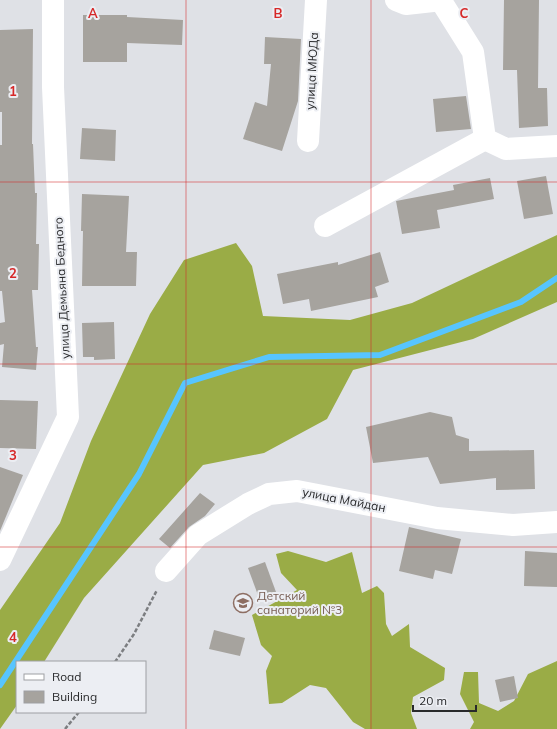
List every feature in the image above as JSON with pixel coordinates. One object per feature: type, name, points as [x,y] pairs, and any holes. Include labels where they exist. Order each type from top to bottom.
[{"type":"street","name":"улица Демьяна Бедного","points":[[0,560],[68,417],[53,87],[53,0]]},
{"type":"street","name":"улица МЮДа","points":[[308,141],[316,0]]},
{"type":"street","points":[[396,0],[406,4],[441,1],[472,52],[485,139]]},
{"type":"street","points":[[485,139],[506,149],[557,146]]},
{"type":"street","points":[[325,226],[485,139]]},
{"type":"street","name":"улица Майдан","points":[[166,571],[198,535],[248,504],[269,494],[297,491],[437,518],[513,525],[557,522]]},
{"type":"path","points":[[116,661],[134,634],[166,571]]},
{"type":"path","points":[[65,729],[78,713]]},
{"type":"green space","points":[[557,235],[557,302],[473,339],[353,370],[327,419],[264,453],[203,465],[84,598],[45,661],[16,661],[16,706],[0,729],[0,610],[60,523],[91,441],[150,314],[184,260],[236,243],[252,266],[263,316],[350,320],[412,303]]},
{"type":"green space","points":[[288,551],[326,562],[352,552],[362,593],[377,586],[384,593],[386,624],[392,636],[409,624],[410,647],[445,668],[444,680],[413,697],[411,713],[417,729],[365,729],[353,722],[326,688],[310,685],[282,703],[269,704],[266,671],[272,656],[261,645],[252,615],[297,590],[281,573],[276,554]]},
{"type":"green space","points":[[557,661],[557,729],[470,729],[474,722],[460,694],[464,672],[478,672],[479,703],[498,711],[514,701],[528,674]]},
{"type":"building","points":[[504,0],[539,0],[538,88],[547,88],[548,126],[519,128],[517,70],[503,70]]},
{"type":"building","points":[[83,15],[127,15],[127,17],[183,20],[182,45],[127,43],[127,62],[83,62]]},
{"type":"building","points":[[33,29],[32,144],[35,193],[37,193],[36,244],[39,244],[38,290],[32,290],[36,347],[38,347],[36,370],[2,367],[4,344],[0,345],[0,323],[5,322],[2,291],[0,291],[0,145],[2,145],[2,112],[0,112],[0,30]]},
{"type":"building","points":[[265,37],[301,39],[298,101],[282,151],[243,139],[255,102],[267,106],[271,64],[264,64]]},
{"type":"building","points":[[466,96],[471,129],[436,132],[433,99]]},
{"type":"building","points":[[82,128],[116,130],[115,161],[80,159]]},
{"type":"building","points":[[546,176],[553,214],[524,219],[517,181]]},
{"type":"building","points":[[490,178],[494,199],[437,210],[440,228],[402,234],[396,201],[454,190],[453,185]]},
{"type":"building","points":[[82,194],[129,196],[126,252],[137,252],[136,286],[82,286]]},
{"type":"building","points":[[380,252],[389,282],[375,287],[378,297],[311,311],[309,299],[283,304],[277,274],[338,262],[338,265]]},
{"type":"building","points":[[114,322],[115,359],[94,360],[94,357],[83,357],[82,323]]},
{"type":"building","points":[[0,400],[38,401],[36,449],[0,448]]},
{"type":"building","points":[[430,412],[452,417],[456,435],[469,439],[469,451],[534,450],[535,489],[496,490],[496,478],[440,484],[428,457],[373,463],[366,427]]},
{"type":"building","points":[[0,467],[23,475],[0,531]]},
{"type":"building","points":[[200,493],[215,504],[205,516],[189,527],[170,548],[159,539]]},
{"type":"building","points":[[409,527],[461,539],[452,574],[435,570],[433,579],[399,571]]},
{"type":"building","points":[[525,551],[557,553],[557,587],[524,586]]},
{"type":"building","points":[[265,562],[276,592],[259,598],[248,568]]},
{"type":"building","points":[[214,630],[245,638],[240,656],[209,649]]},
{"type":"building","points":[[514,676],[518,698],[500,702],[495,680]]},
{"type":"waterway","points":[[0,685],[139,474],[185,383],[269,357],[380,355],[521,302],[557,278]]},
{"type":"place","name":"Детский санаторий №3","points":[[243,603]]}]
